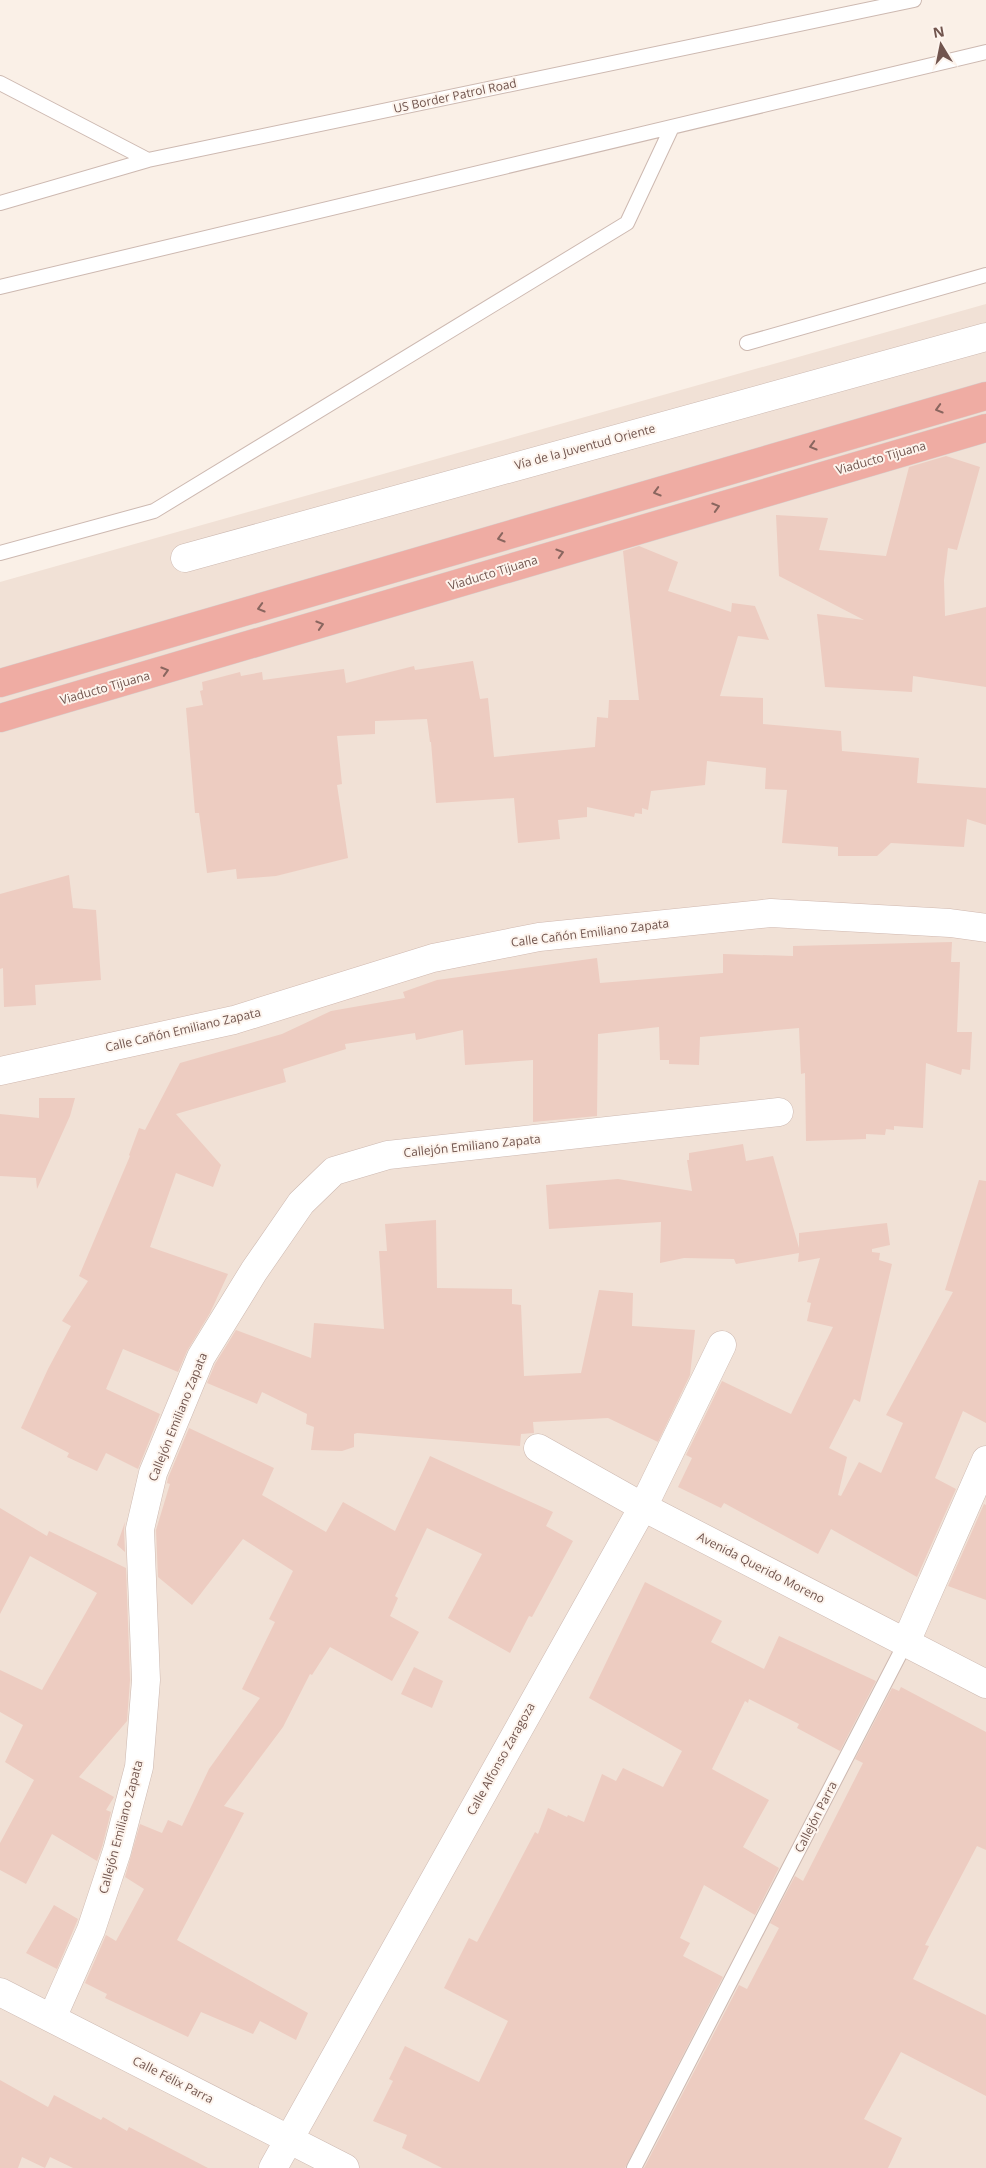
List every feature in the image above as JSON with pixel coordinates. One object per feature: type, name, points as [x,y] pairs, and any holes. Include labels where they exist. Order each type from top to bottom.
[{"type":"highway","points":[[0,683],[986,396]]},
{"type":"highway","name":"Viaducto Tijuana","points":[[0,718],[986,428]]},
{"type":"street","name":"Vía de la Juventud Oriente","points":[[185,558],[986,337]]},
{"type":"street","name":"Calle Cañón Emiliano Zapata","points":[[0,1071],[234,1020],[433,958],[539,937],[771,913],[950,923],[986,928]]},
{"type":"street","name":"Callejón Emiliano Zapata","points":[[52,2018],[91,1930],[117,1851],[139,1767],[146,1680],[140,1529],[153,1473],[201,1357],[254,1271],[301,1203],[334,1171],[388,1155],[779,1112]]},
{"type":"street","name":"Calle Alfonso Zaragoza","points":[[272,2168],[643,1507],[722,1345]]},
{"type":"street","name":"Avenida Querido Moreno","points":[[538,1448],[643,1507],[986,1684]]},
{"type":"street","name":"Callejón Parra","points":[[906,1642],[986,1460]]},
{"type":"street","name":"Calle Félix Parra","points":[[0,1992],[345,2168]]},
{"type":"lane","name":"US Border Patrol Road","points":[[0,203],[148,160],[914,0]]},
{"type":"lane","points":[[0,287],[986,52]]},
{"type":"lane","points":[[0,83],[148,160]]},
{"type":"lane","points":[[0,554],[154,511],[627,223],[672,127]]},
{"type":"lane","points":[[747,343],[986,275]]},
{"type":"lane","name":"Callejón Parra","points":[[634,2168],[906,1642]]},
{"type":"shaded area","points":[[986,304],[986,2168],[0,2168],[0,582]]},
{"type":"building","points":[[946,456],[980,467],[957,550],[948,548],[944,580],[945,616],[986,607],[986,687],[913,676],[912,692],[825,687],[817,614],[864,620],[779,576],[776,515],[828,518],[819,550],[886,556],[909,467]]},
{"type":"building","points":[[639,546],[678,562],[668,591],[731,612],[732,603],[755,606],[769,640],[738,636],[720,696],[763,698],[763,724],[841,731],[842,751],[919,758],[917,783],[986,788],[986,825],[967,819],[964,847],[891,843],[877,856],[838,856],[838,847],[782,843],[787,790],[765,789],[766,768],[707,761],[705,785],[651,791],[648,810],[642,808],[642,814],[635,813],[634,817],[587,807],[587,817],[558,820],[560,839],[518,843],[514,798],[436,803],[431,742],[427,719],[375,721],[375,734],[337,736],[342,784],[337,785],[348,858],[276,876],[237,879],[236,869],[207,873],[199,813],[195,813],[186,708],[203,705],[200,691],[203,690],[202,682],[240,672],[241,676],[262,672],[263,680],[344,669],[346,683],[414,666],[415,670],[473,661],[480,699],[488,698],[494,757],[595,747],[597,717],[608,718],[609,700],[639,700],[623,551]]},
{"type":"building","points":[[69,875],[73,908],[96,910],[101,980],[35,985],[36,1005],[4,1007],[3,968],[0,969],[0,894]]},
{"type":"building","points":[[952,942],[951,962],[960,962],[957,1032],[972,1032],[970,1070],[962,1069],[961,1075],[926,1063],[923,1128],[894,1126],[894,1130],[886,1129],[885,1135],[866,1134],[866,1139],[806,1141],[805,1073],[801,1074],[799,1028],[700,1037],[699,1065],[669,1064],[669,1060],[660,1060],[659,1027],[598,1034],[597,1116],[533,1122],[533,1060],[465,1065],[463,1030],[416,1040],[415,1033],[345,1044],[346,1049],[283,1069],[286,1082],[176,1114],[221,1165],[213,1187],[176,1173],[150,1247],[228,1274],[210,1313],[187,1351],[178,1372],[123,1349],[106,1389],[160,1414],[138,1469],[106,1453],[97,1471],[67,1457],[69,1453],[21,1428],[48,1369],[71,1326],[62,1321],[88,1281],[79,1276],[130,1156],[139,1128],[145,1130],[180,1063],[282,1034],[331,1011],[405,998],[403,992],[437,980],[597,958],[600,983],[723,973],[723,954],[793,956],[793,946]]},
{"type":"building","points":[[39,1098],[75,1098],[70,1116],[37,1189],[36,1178],[0,1176],[0,1114],[39,1118]]},
{"type":"building","points":[[743,1144],[746,1161],[773,1156],[799,1248],[799,1233],[887,1223],[890,1245],[872,1249],[872,1252],[880,1253],[879,1260],[892,1264],[860,1402],[854,1399],[829,1448],[847,1457],[838,1495],[841,1496],[859,1462],[881,1473],[903,1423],[886,1415],[953,1292],[945,1290],[979,1180],[986,1181],[986,1423],[963,1411],[935,1478],[956,1489],[917,1577],[831,1529],[818,1554],[724,1503],[721,1508],[678,1487],[692,1458],[686,1455],[722,1381],[791,1414],[833,1327],[807,1321],[811,1303],[807,1302],[820,1258],[798,1262],[799,1253],[736,1264],[734,1259],[684,1258],[660,1263],[661,1222],[549,1229],[546,1185],[618,1179],[692,1191],[687,1160],[689,1160],[689,1153]]},
{"type":"building","points":[[436,1220],[437,1288],[512,1289],[512,1304],[521,1305],[524,1376],[581,1373],[599,1290],[633,1293],[632,1326],[695,1330],[690,1375],[658,1442],[608,1418],[533,1422],[534,1433],[521,1434],[520,1446],[357,1433],[354,1434],[354,1447],[342,1451],[311,1450],[314,1427],[306,1424],[307,1414],[262,1392],[257,1404],[207,1383],[215,1364],[236,1330],[311,1358],[314,1323],[384,1329],[379,1251],[387,1251],[385,1224]]},
{"type":"building","points":[[189,1428],[274,1468],[262,1495],[326,1532],[343,1502],[395,1531],[430,1456],[553,1512],[546,1526],[573,1541],[532,1617],[529,1616],[510,1653],[448,1618],[482,1554],[427,1528],[395,1596],[398,1598],[390,1616],[419,1632],[392,1681],[330,1647],[312,1675],[310,1674],[283,1727],[224,1806],[244,1813],[177,1940],[308,2013],[296,2040],[260,2021],[253,2034],[201,2012],[188,2037],[105,1998],[107,1994],[85,1983],[106,1935],[116,1941],[144,1889],[125,1877],[140,1824],[162,1833],[168,1820],[182,1826],[209,1769],[260,1698],[242,1689],[275,1622],[269,1619],[293,1571],[243,1539],[192,1605],[158,1577],[156,1530],[170,1484],[167,1483],[168,1478]]},
{"type":"building","points":[[984,1504],[986,1505],[986,1600],[948,1586]]},
{"type":"building","points":[[0,1508],[47,1536],[49,1531],[126,1568],[130,1680],[127,1721],[79,1777],[114,1797],[106,1810],[111,1812],[102,1847],[97,1861],[52,1834],[26,1884],[0,1870],[0,1843],[34,1780],[5,1762],[23,1725],[0,1712],[0,1670],[42,1690],[97,1593],[30,1556],[0,1614]]},
{"type":"building","points":[[125,1522],[124,1530],[125,1552],[117,1545]]},
{"type":"building","points":[[645,1582],[722,1621],[711,1642],[764,1669],[779,1636],[876,1681],[840,1751],[797,1728],[799,1724],[749,1699],[748,1703],[745,1701],[712,1769],[769,1800],[743,1847],[779,1868],[755,1915],[704,1885],[680,1938],[690,1943],[683,1956],[723,1977],[625,2168],[442,2168],[402,2148],[407,2135],[373,2121],[393,2081],[389,2079],[405,2046],[479,2082],[508,2021],[444,1988],[469,1938],[477,1942],[535,1832],[538,1834],[548,1808],[567,1817],[568,1815],[584,1822],[602,1774],[616,1781],[623,1768],[663,1787],[682,1751],[589,1698]]},
{"type":"building","points":[[414,1667],[443,1681],[432,1708],[401,1694]]},
{"type":"building","points":[[901,1687],[986,1732],[986,1850],[977,1846],[925,1945],[929,1946],[913,1979],[986,2015],[986,2096],[901,2052],[864,2119],[902,2138],[888,2168],[644,2168],[739,1985],[747,1989],[779,1928],[770,1923],[795,1876],[803,1881],[863,1763],[855,1759],[892,1688],[899,1691]]},
{"type":"building","points":[[54,1905],[78,1919],[57,1969],[26,1953]]},
{"type":"building","points":[[0,2080],[48,2107],[54,2095],[101,2120],[103,2117],[127,2131],[129,2127],[208,2168],[73,2168],[50,2157],[45,2168],[22,2157],[18,2168],[0,2168]]}]
